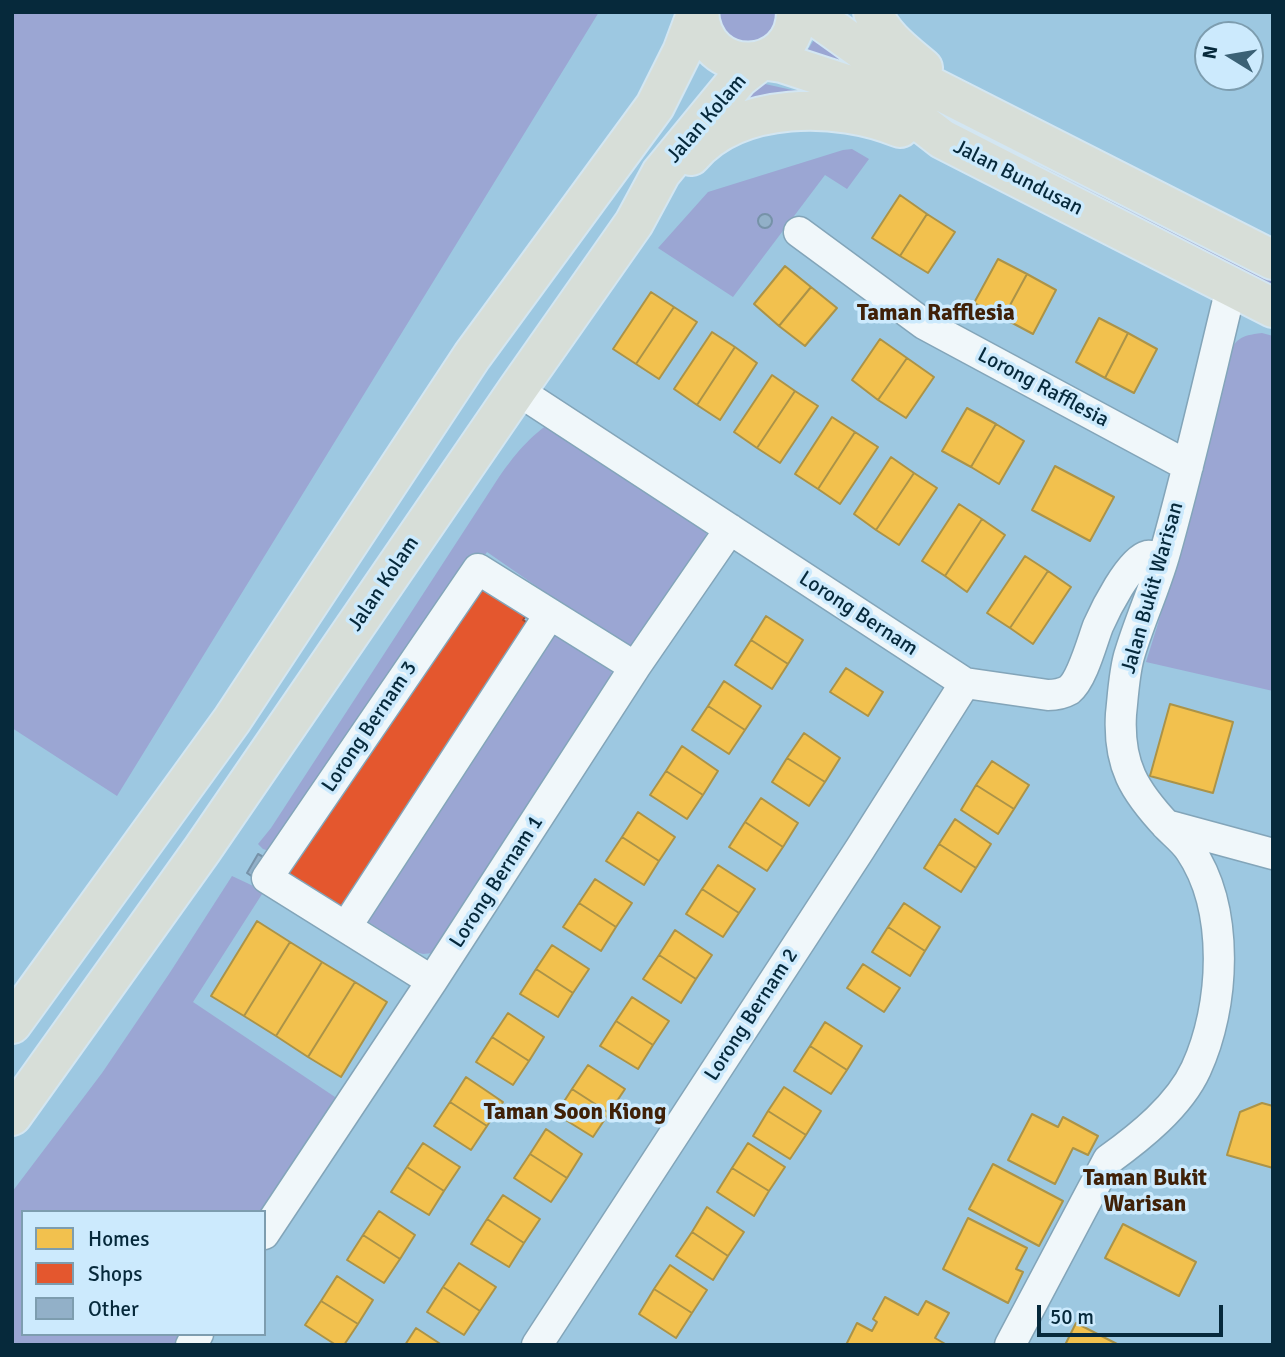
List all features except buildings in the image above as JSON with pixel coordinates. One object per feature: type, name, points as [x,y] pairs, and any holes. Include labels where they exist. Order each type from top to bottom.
[{"type":"main road","points":[[631,138],[666,52],[676,12]]},
{"type":"main road","points":[[12,1024],[232,720],[472,356],[655,106],[698,12]]},
{"type":"main road","name":"Jalan Bundusan","points":[[698,12],[704,36],[723,56],[750,63],[762,60],[782,63],[880,96],[897,104],[942,139],[1231,289],[1273,308]]},
{"type":"main road","name":"Jalan Kolam","points":[[12,1116],[202,850],[634,223],[661,173],[739,78],[786,44],[793,31],[796,12]]},
{"type":"main road","name":"Jalan Bundusan","points":[[810,12],[869,55],[1273,260]]},
{"type":"main road","points":[[873,12],[890,39],[973,110]]},
{"type":"main road","points":[[634,223],[698,148],[713,137],[768,114],[826,110],[872,118],[919,137],[942,139]]},
{"type":"street","name":"Lorong Rafflesia","points":[[799,232],[924,324],[1188,467]]},
{"type":"street","name":"Jalan Bukit Warisan","points":[[1010,1345],[1108,1160],[1134,1141],[1168,1109],[1196,1071],[1207,1039],[1218,984],[1219,930],[1206,881],[1189,849],[1137,792],[1125,766],[1121,716],[1128,659],[1163,559],[1231,289]]},
{"type":"street","name":"Lorong Bernam","points":[[517,390],[965,683],[1048,695],[1058,695],[1071,688],[1100,622],[1129,571],[1136,562],[1148,556],[1163,559]]},
{"type":"street","name":"Lorong Bernam 1","points":[[266,1231],[635,667],[730,529]]},
{"type":"street","name":"Lorong Bernam 3","points":[[432,981],[268,878],[478,569],[635,667]]},
{"type":"street","points":[[346,927],[550,614]]},
{"type":"street","name":"Lorong Bernam 2","points":[[537,1345],[965,683]]},
{"type":"street","points":[[1166,825],[1273,855]]},
{"type":"shaded area","points":[[12,12],[599,12],[117,796],[12,728]]},
{"type":"shaded area","points":[[711,12],[783,12],[777,37],[737,52]]},
{"type":"shaded area","points":[[817,35],[1273,278],[1273,287],[800,62]]},
{"type":"shaded area","points":[[756,82],[801,92],[720,112]]},
{"type":"shaded area","points":[[852,149],[869,159],[847,189],[825,175],[733,297],[658,248],[708,192]]},
{"type":"shaded area","points":[[1262,333],[1273,336],[1273,691],[1146,662],[1190,511],[1226,358],[1240,339]]},
{"type":"shaded area","points":[[560,416],[707,522],[705,546],[634,654],[487,552],[275,853],[263,849],[258,844],[499,477],[526,443]]},
{"type":"shaded area","points":[[549,636],[562,636],[608,667],[613,675],[433,953],[416,952],[367,921]]},
{"type":"shaded area","points":[[232,876],[264,891],[193,1002],[341,1101],[265,1210],[21,1210],[21,1336],[186,1336],[180,1345],[12,1345],[12,1192],[102,1073]]},
{"type":"district","name":"Taman Rafflesia","points":[[936,314]]},
{"type":"district","name":"Taman Soon Kiong","points":[[575,1113]]},
{"type":"district","name":"Taman Bukit Warisan","points":[[1145,1192]]}]
